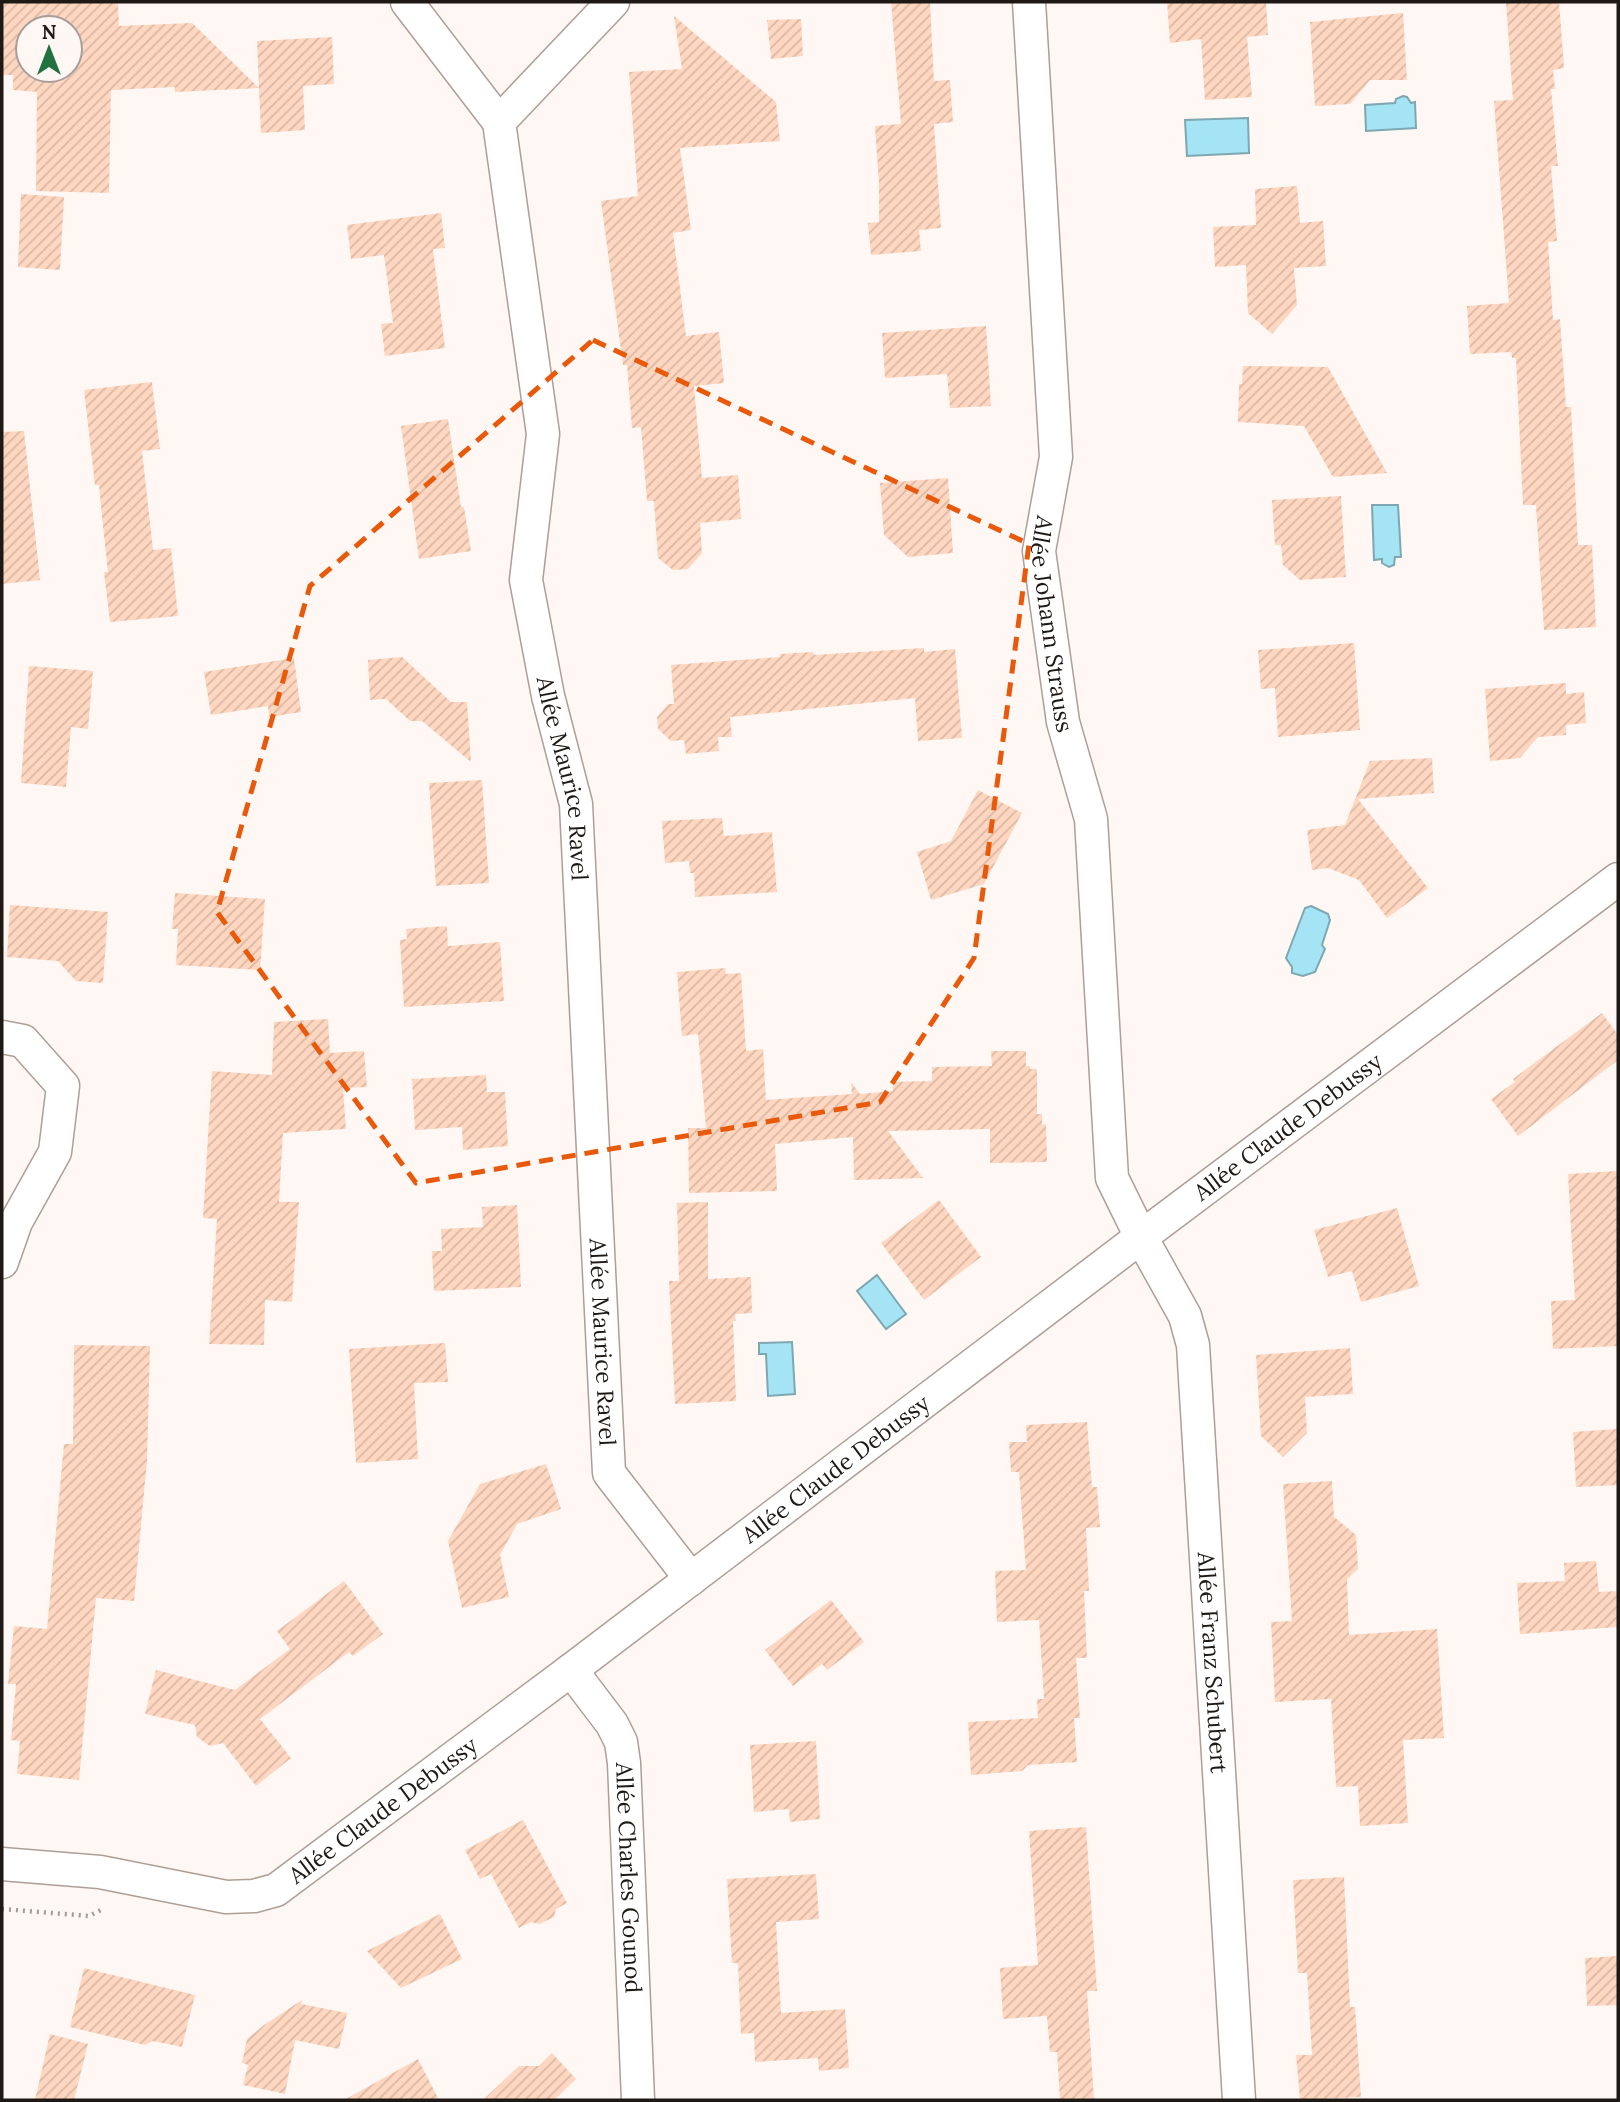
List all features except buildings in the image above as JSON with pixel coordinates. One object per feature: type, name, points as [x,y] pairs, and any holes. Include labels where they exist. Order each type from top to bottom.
[{"type":"street","points":[[407,2],[499,122],[614,2]]},
{"type":"street","name":"Allée Johann Strauss","points":[[1029,2],[1056,457],[1039,551],[1063,722],[1091,818],[1112,1178],[1141,1237]]},
{"type":"street","name":"Allée Maurice Ravel","points":[[499,122],[543,434],[526,580],[548,695],[576,804],[609,1473],[691,1578]]},
{"type":"street","name":"Allée Claude Debussy","points":[[2,1864],[100,1872],[226,1897],[254,1896],[276,1890],[1618,879]]},
{"type":"street","points":[[2,1037],[23,1041],[63,1086],[55,1152],[16,1222],[2,1262]]},
{"type":"street","name":"Allée Franz Schubert","points":[[1141,1237],[1185,1316],[1193,1345],[1239,2100]]},
{"type":"street","name":"Allée Charles Gounod","points":[[571,1670],[612,1724],[621,1742],[638,2100]]},
{"type":"highlighted area","points":[[593,340],[1029,544],[974,958],[880,1102],[416,1183],[217,912],[310,586]]},
{"type":"water","points":[[1403,96],[1411,103],[1415,102],[1416,128],[1366,131],[1365,105],[1395,103],[1396,99]]},
{"type":"water","points":[[1248,118],[1249,153],[1187,156],[1185,120]]},
{"type":"water","points":[[1372,505],[1398,505],[1401,557],[1395,557],[1394,565],[1389,567],[1382,563],[1382,559],[1374,560]]},
{"type":"water","points":[[1311,906],[1328,914],[1330,920],[1322,945],[1325,949],[1315,972],[1303,976],[1292,973],[1292,967],[1286,958],[1305,908]]},
{"type":"water","points":[[877,1275],[906,1314],[886,1329],[857,1291]]},
{"type":"water","points":[[792,1342],[795,1394],[768,1396],[766,1354],[759,1354],[759,1343]]}]
